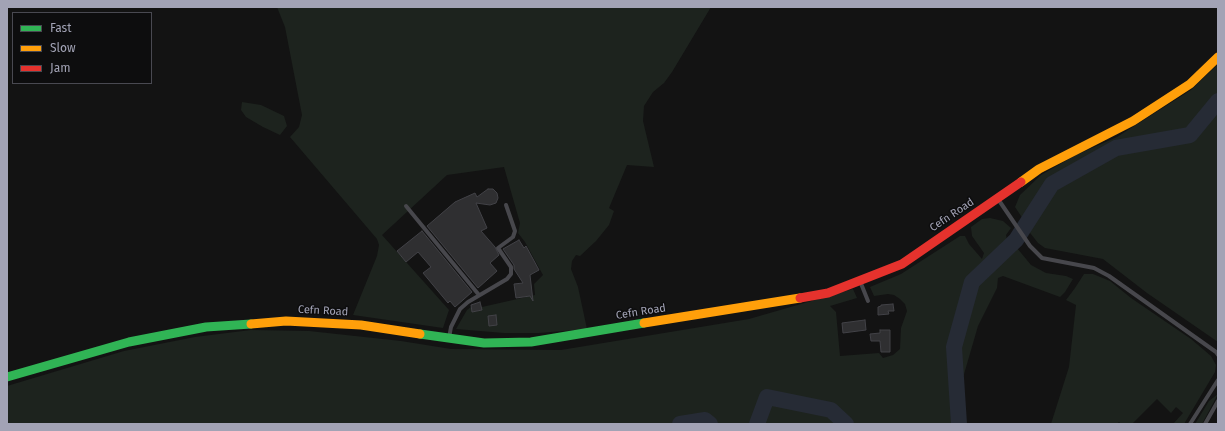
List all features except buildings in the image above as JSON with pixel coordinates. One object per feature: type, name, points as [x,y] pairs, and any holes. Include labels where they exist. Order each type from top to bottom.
[{"type":"street","name":"Cefn Road","points":[[7,377],[129,342],[206,327],[286,321],[361,325],[484,343],[531,342],[828,293],[902,264],[998,199],[1039,169],[1133,121],[1190,84],[1218,57]]},
{"type":"lane","points":[[998,199],[1030,246],[1042,258],[1094,268],[1109,276],[1218,354]]},
{"type":"lane","points":[[449,338],[451,327],[460,309],[468,302],[507,279],[511,274],[511,267],[498,248],[513,237],[515,231],[506,205]]},
{"type":"lane","points":[[406,206],[479,295]]},
{"type":"lane","points":[[860,280],[868,301]]},
{"type":"lane","points":[[1190,424],[1218,380]]},
{"type":"lane","points":[[1205,424],[1218,401]]},
{"type":"shaded area","points":[[277,7],[711,7],[672,72],[664,83],[653,92],[644,106],[643,121],[654,167],[627,165],[609,208],[614,211],[609,225],[596,241],[580,256],[576,255],[572,261],[571,269],[578,287],[587,329],[539,333],[504,333],[456,329],[467,310],[471,307],[473,312],[482,310],[482,307],[535,295],[534,284],[543,275],[525,242],[518,233],[520,223],[504,167],[447,175],[382,235],[449,310],[443,328],[353,315],[377,256],[379,245],[377,239],[290,137],[299,127],[302,115],[285,27]]},
{"type":"shaded area","points":[[1218,64],[1218,342],[1147,293],[1103,259],[1045,248],[1038,243],[1027,229],[1030,224],[1023,219],[1015,207],[1020,195],[1041,175],[1076,155],[1117,137],[1191,90]]},
{"type":"shaded area","points":[[242,102],[261,105],[284,116],[287,126],[280,135],[263,127],[246,117],[241,110]]},
{"type":"shaded area","points":[[990,218],[1003,221],[1011,228],[1006,235],[1008,245],[1015,252],[1017,248],[1031,265],[1046,273],[1066,276],[1073,279],[1060,297],[1003,276],[998,278],[997,288],[978,326],[960,388],[965,424],[7,424],[7,386],[124,351],[195,337],[251,330],[309,331],[401,341],[451,349],[561,350],[749,319],[853,289],[857,298],[830,306],[836,312],[840,356],[879,353],[883,358],[893,355],[900,349],[901,328],[907,311],[905,304],[894,295],[888,294],[874,296],[870,287],[901,274],[960,236],[965,236],[969,244],[982,259],[984,253],[972,236],[971,227],[982,219]]},
{"type":"shaded area","points":[[1084,274],[1093,274],[1110,281],[1131,298],[1191,339],[1211,356],[1216,365],[1215,372],[1184,424],[1173,424],[1183,413],[1176,407],[1171,413],[1157,399],[1132,424],[1121,424],[1119,422],[1117,424],[1051,424],[1069,367],[1076,305],[1066,300]]},
{"type":"shaded area","points":[[1218,394],[1202,424],[1195,424],[1209,401]]},
{"type":"waterway","points":[[959,424],[954,347],[972,282],[1016,240],[1052,184],[1116,148],[1190,135],[1218,101]]},
{"type":"waterway","points":[[757,424],[767,397],[831,410],[846,424]]},
{"type":"waterway","points":[[680,424],[705,420],[710,424]]},
{"type":"traffic: fast","points":[[420,334],[484,343],[531,342],[644,323]]},
{"type":"traffic: fast","points":[[7,377],[129,342],[206,327],[251,324]]},
{"type":"traffic: slow","points":[[1021,182],[1039,169],[1133,121],[1190,84],[1218,57]]},
{"type":"traffic: slow","points":[[644,323],[800,298]]},
{"type":"traffic: slow","points":[[251,324],[286,321],[361,325],[420,334]]},
{"type":"traffic: jam","points":[[800,298],[828,293],[902,264],[1021,182]]}]
